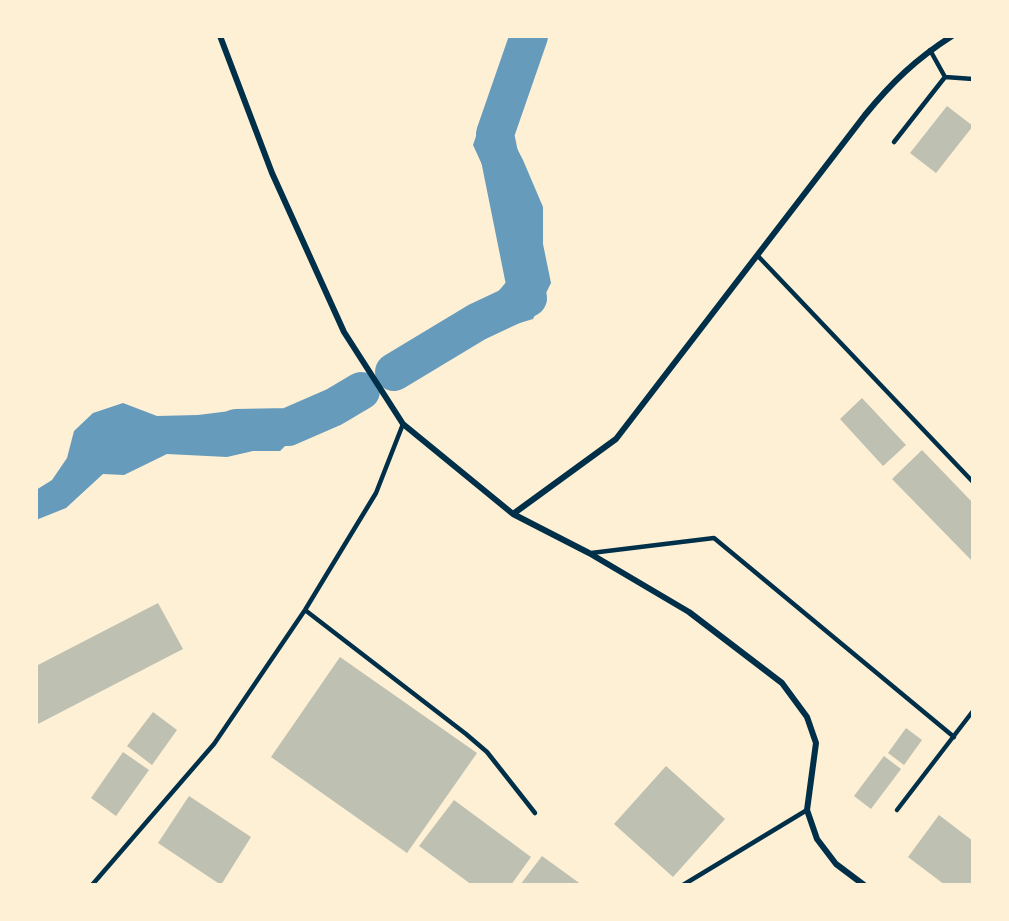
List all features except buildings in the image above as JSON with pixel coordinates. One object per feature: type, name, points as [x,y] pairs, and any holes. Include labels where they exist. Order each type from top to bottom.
[{"type":"street","points":[[220,36],[272,173],[344,332],[403,424],[513,514],[589,554],[689,612],[782,683],[807,717],[816,743],[807,810],[817,839],[836,864],[864,885]]},
{"type":"street","points":[[513,514],[616,439],[886,90],[930,50],[952,36]]},
{"type":"lane","points":[[930,50],[945,77]]},
{"type":"lane","points":[[945,77],[973,79]]},
{"type":"lane","points":[[894,142],[945,77]]},
{"type":"lane","points":[[757,255],[973,482]]},
{"type":"lane","points":[[92,885],[214,744],[305,610],[376,493],[403,424]]},
{"type":"lane","points":[[589,554],[714,538],[954,737]]},
{"type":"lane","points":[[305,610],[473,740],[487,753],[535,813]]},
{"type":"lane","points":[[897,810],[973,711]]},
{"type":"lane","points":[[683,885],[807,810]]},
{"type":"water","points":[[510,36],[544,36],[538,54],[506,98],[505,125],[543,207],[543,244],[551,283],[533,319],[480,335],[460,318],[490,301],[514,273],[517,241],[473,145]]},
{"type":"water","points":[[123,403],[157,416],[198,415],[230,411],[278,415],[293,438],[280,451],[253,451],[227,457],[167,454],[124,475],[103,474],[66,508],[36,520],[36,490],[52,480],[67,458],[74,431],[93,413]]},
{"type":"waterway","points":[[394,372],[477,322],[528,298],[495,134],[529,36]]},
{"type":"waterway","points":[[236,428],[288,427],[334,407],[361,391]]}]
